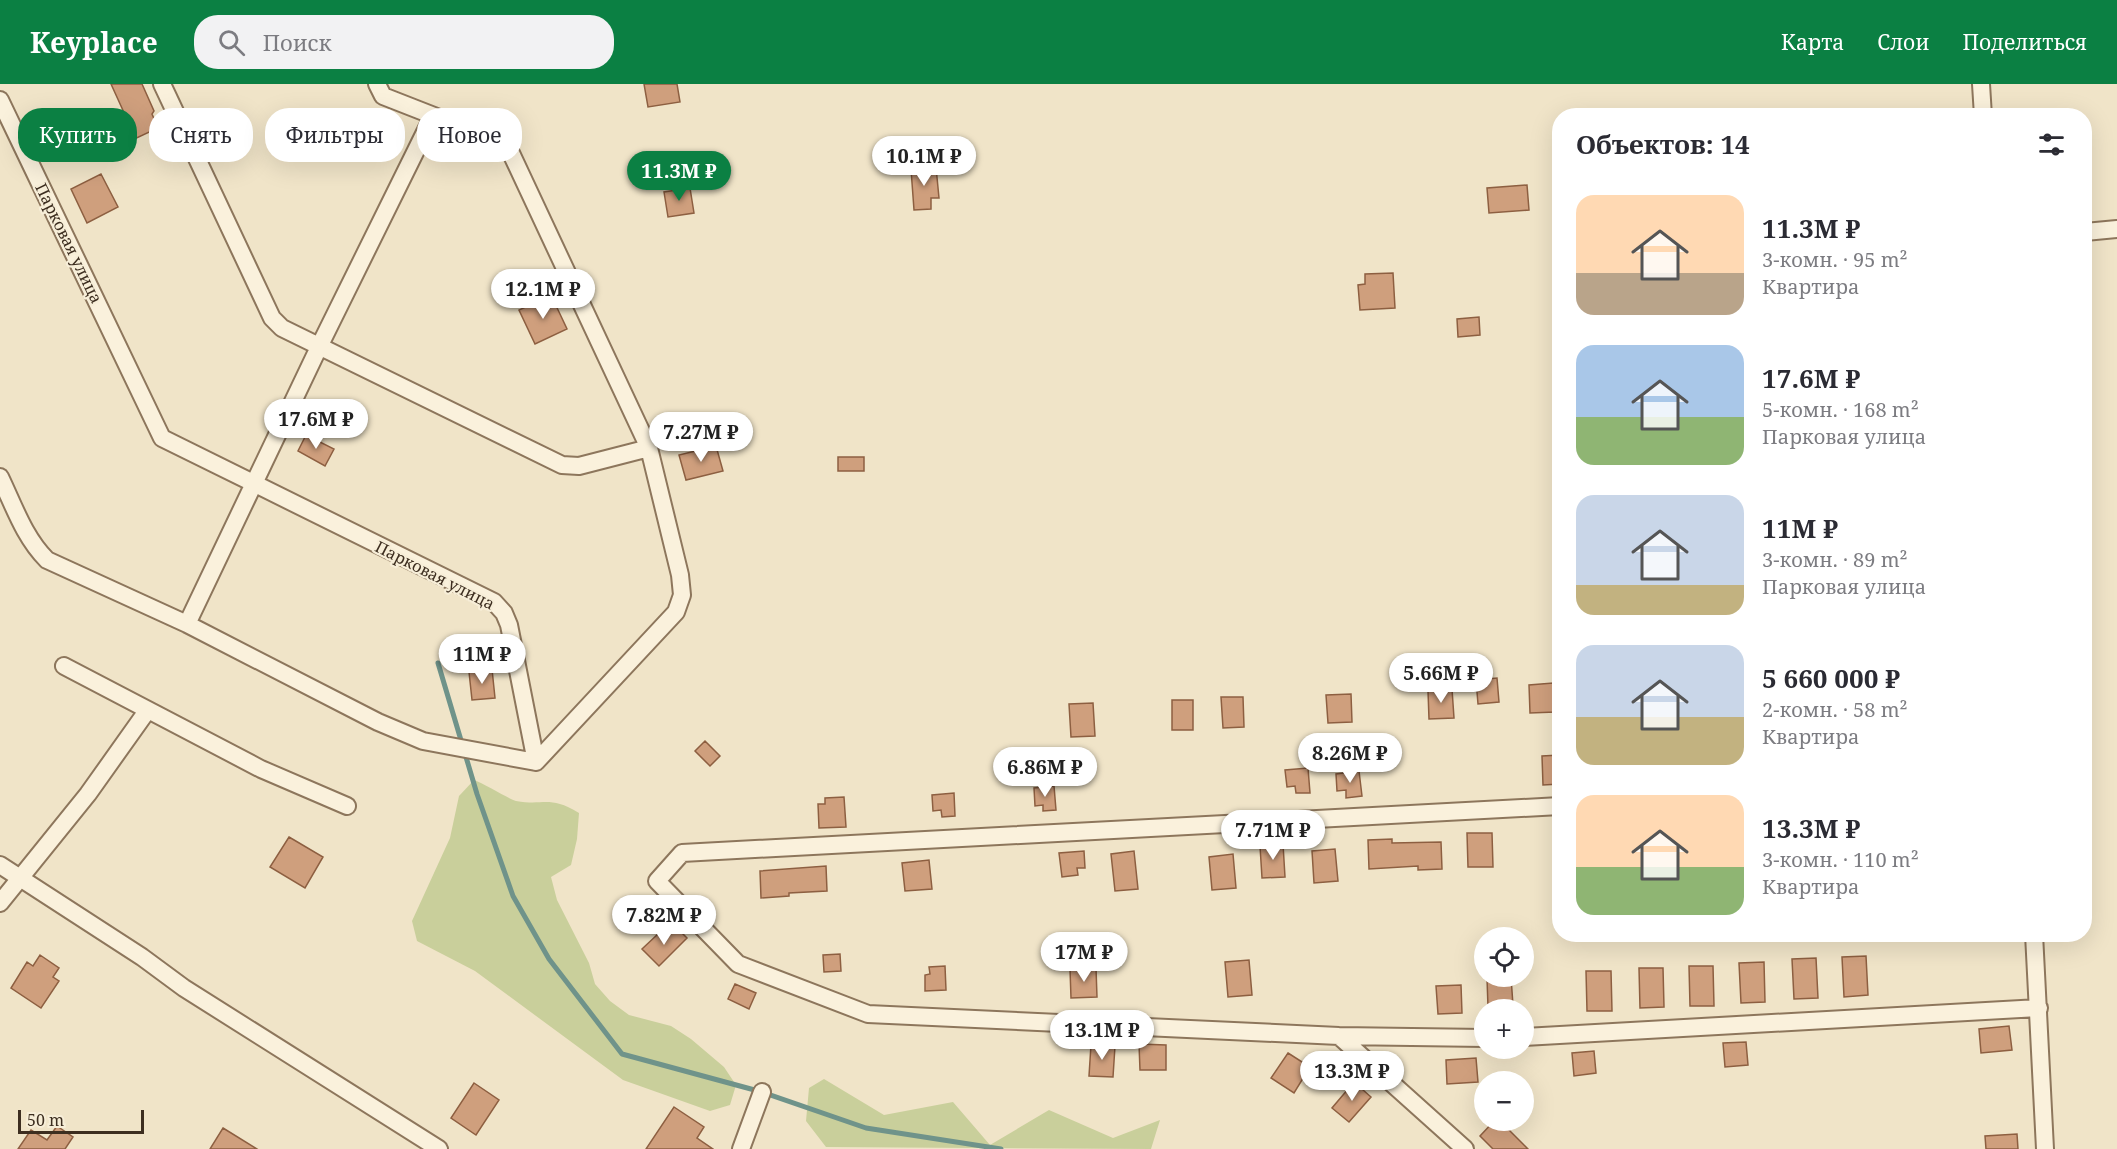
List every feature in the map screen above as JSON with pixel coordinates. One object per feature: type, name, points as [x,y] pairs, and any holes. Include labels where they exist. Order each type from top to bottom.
[{"type":"street","points":[[162,84],[272,318],[282,328],[562,465],[579,466],[649,448]]},
{"type":"street","points":[[377,84],[383,96],[417,110]]},
{"type":"street","points":[[1981,84],[1982,108]]},
{"type":"street","name":"Парковая улица","points":[[0,100],[162,438],[494,602],[504,613],[509,625],[536,762]]},
{"type":"street","points":[[187,624],[417,148]]},
{"type":"street","points":[[0,477],[35,548],[47,560],[187,624],[378,722],[423,741],[536,762],[676,612],[682,595],[680,575],[649,448],[515,162]]},
{"type":"street","points":[[2092,231],[2117,229]]},
{"type":"street","points":[[64,666],[261,769],[347,806]]},
{"type":"street","points":[[0,903],[88,794],[147,711]]},
{"type":"street","points":[[1474,1038],[1339,1036],[868,1014],[738,964],[657,881],[682,853],[1552,806]]},
{"type":"street","points":[[0,865],[184,988],[439,1149]]},
{"type":"street","points":[[2034,942],[2045,1149]]},
{"type":"street","points":[[1534,1035],[2038,1008]]},
{"type":"street","points":[[1339,1036],[1465,1149]]},
{"type":"street","points":[[741,1149],[762,1092]]},
{"type":"green space","points":[[474,780],[516,801],[561,804],[579,813],[577,839],[571,865],[551,877],[557,900],[589,963],[595,984],[610,1001],[629,1015],[671,1026],[691,1039],[724,1067],[736,1085],[730,1105],[710,1111],[623,1080],[475,971],[417,941],[412,921],[450,838],[459,796]]},
{"type":"green space","points":[[824,1079],[884,1115],[953,1102],[990,1145],[1049,1110],[1113,1138],[1160,1120],[1151,1149],[826,1147],[806,1121],[809,1088]]},
{"type":"building","points":[[111,84],[142,84],[153,108],[149,108],[149,132],[137,138],[137,108],[122,108]]},
{"type":"building","points":[[644,84],[677,84],[680,102],[648,107]]},
{"type":"building","points":[[936,167],[939,198],[931,198],[931,209],[914,210],[911,169]]},
{"type":"building","points":[[101,174],[118,207],[87,223],[71,189]]},
{"type":"building","points":[[1527,185],[1529,210],[1489,213],[1487,188]]},
{"type":"building","points":[[690,188],[694,213],[668,217],[664,192]]},
{"type":"building","points":[[1393,273],[1395,308],[1360,310],[1358,285],[1365,284],[1365,274]]},
{"type":"building","points":[[551,295],[567,329],[535,344],[519,310]]},
{"type":"building","points":[[1479,317],[1480,335],[1458,337],[1457,319]]},
{"type":"building","points":[[306,435],[334,449],[325,466],[298,451]]},
{"type":"building","points":[[716,446],[723,471],[686,480],[679,455]]},
{"type":"building","points":[[838,457],[864,457],[864,471],[838,471]]},
{"type":"building","points":[[492,669],[495,698],[472,700],[469,672]]},
{"type":"building","points":[[1497,678],[1499,702],[1478,704],[1476,680]]},
{"type":"building","points":[[1552,683],[1552,712],[1530,713],[1529,685]]},
{"type":"building","points":[[1452,689],[1454,718],[1429,719],[1428,691]]},
{"type":"building","points":[[1351,694],[1352,722],[1328,723],[1326,695]]},
{"type":"building","points":[[1221,697],[1243,697],[1244,727],[1223,728]]},
{"type":"building","points":[[1172,700],[1193,700],[1193,730],[1172,730]]},
{"type":"building","points":[[1093,703],[1095,736],[1071,737],[1069,704]]},
{"type":"building","points":[[705,741],[720,756],[710,766],[695,751]]},
{"type":"building","points":[[1552,755],[1552,784],[1543,785],[1542,756]]},
{"type":"building","points":[[1308,768],[1310,793],[1296,793],[1295,786],[1287,787],[1285,770]]},
{"type":"building","points":[[1359,771],[1362,796],[1346,798],[1346,790],[1337,791],[1336,774]]},
{"type":"building","points":[[1054,786],[1056,810],[1043,811],[1043,805],[1035,806],[1034,788]]},
{"type":"building","points":[[954,793],[955,816],[942,817],[941,810],[933,811],[932,795]]},
{"type":"building","points":[[844,797],[846,827],[819,828],[818,804],[825,804],[825,798]]},
{"type":"building","points":[[1467,833],[1492,833],[1493,867],[1468,867]]},
{"type":"building","points":[[289,837],[323,857],[305,888],[270,867]]},
{"type":"building","points":[[1392,839],[1392,843],[1441,842],[1442,869],[1418,870],[1418,866],[1369,869],[1368,840]]},
{"type":"building","points":[[1283,844],[1285,877],[1262,878],[1260,846]]},
{"type":"building","points":[[1335,849],[1338,881],[1314,883],[1312,851]]},
{"type":"building","points":[[1084,851],[1085,868],[1077,868],[1078,875],[1062,877],[1059,853]]},
{"type":"building","points":[[1134,851],[1138,889],[1115,891],[1111,854]]},
{"type":"building","points":[[1233,854],[1236,888],[1212,890],[1209,857]]},
{"type":"building","points":[[929,860],[932,889],[905,891],[902,863]]},
{"type":"building","points":[[826,866],[827,891],[789,893],[789,896],[761,898],[760,871]]},
{"type":"building","points":[[675,926],[687,938],[659,966],[642,949],[659,933],[664,938]]},
{"type":"building","points":[[840,954],[841,971],[824,972],[823,955]]},
{"type":"building","points":[[40,955],[59,968],[53,977],[59,981],[41,1008],[11,988],[27,962],[33,966]]},
{"type":"building","points":[[1866,956],[1868,995],[1844,997],[1842,957]]},
{"type":"building","points":[[1816,958],[1818,998],[1794,999],[1792,959]]},
{"type":"building","points":[[1249,960],[1252,995],[1228,997],[1225,962]]},
{"type":"building","points":[[1764,962],[1765,1002],[1741,1003],[1739,963]]},
{"type":"building","points":[[945,966],[946,990],[925,991],[925,975],[930,974],[929,967]]},
{"type":"building","points":[[1689,966],[1713,966],[1714,1006],[1690,1006]]},
{"type":"building","points":[[1096,968],[1097,997],[1071,998],[1070,969]]},
{"type":"building","points":[[1639,968],[1663,968],[1664,1007],[1640,1008]]},
{"type":"building","points":[[1586,971],[1611,971],[1612,1011],[1587,1011]]},
{"type":"building","points":[[735,984],[756,993],[749,1009],[728,999]]},
{"type":"building","points":[[1461,985],[1462,1013],[1438,1014],[1436,986]]},
{"type":"building","points":[[1487,987],[1512,987],[1513,999],[1488,999]]},
{"type":"building","points":[[2009,1026],[2012,1050],[1981,1053],[1979,1029]]},
{"type":"building","points":[[1746,1042],[1748,1065],[1725,1067],[1723,1043]]},
{"type":"building","points":[[1139,1044],[1166,1045],[1166,1070],[1140,1070]]},
{"type":"building","points":[[1091,1045],[1115,1046],[1113,1077],[1089,1076]]},
{"type":"building","points":[[1594,1051],[1596,1073],[1574,1076],[1572,1053]]},
{"type":"building","points":[[1288,1053],[1310,1067],[1294,1093],[1271,1078]]},
{"type":"building","points":[[1476,1059],[1477,1071],[1474,1071],[1474,1082],[1447,1084],[1446,1060]]},
{"type":"building","points":[[1354,1082],[1371,1097],[1349,1122],[1332,1108]]},
{"type":"building","points":[[474,1083],[499,1100],[476,1135],[451,1118]]},
{"type":"building","points":[[674,1107],[704,1127],[697,1138],[713,1149],[646,1149]]},
{"type":"building","points":[[57,1126],[73,1137],[65,1149],[18,1149],[31,1130],[47,1140]]},
{"type":"building","points":[[223,1128],[257,1149],[210,1149]]},
{"type":"building","points":[[1485,1131],[1510,1131],[1528,1149],[1493,1149],[1480,1136]]},
{"type":"building","points":[[2017,1134],[2018,1149],[1986,1149],[1985,1136]]},
{"type":"waterway","points":[[438,663],[477,794],[513,896],[549,959],[622,1054],[762,1092],[866,1128],[1001,1149]]}]
